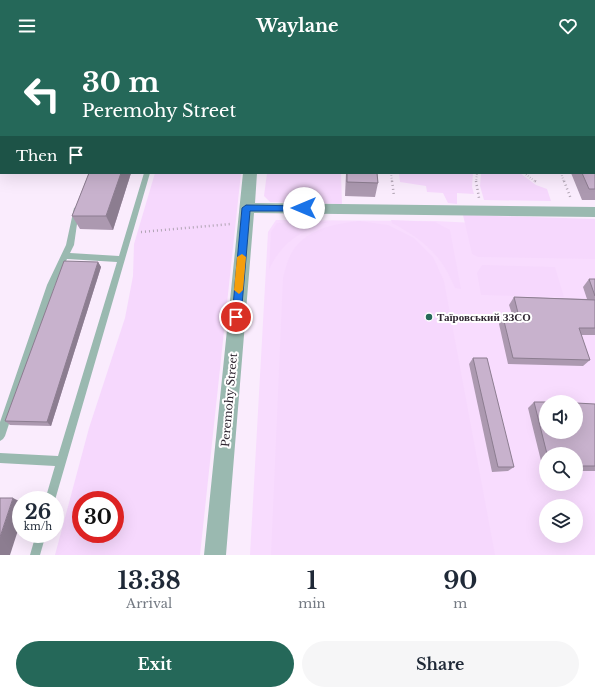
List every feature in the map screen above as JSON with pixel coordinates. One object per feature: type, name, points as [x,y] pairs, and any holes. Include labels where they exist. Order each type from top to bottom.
[{"type":"street","name":"Peremohy Street","points":[[215,555],[250,174]]},
{"type":"street","points":[[245,215],[396,209],[595,212]]},
{"type":"lane","points":[[53,491],[147,174]]},
{"type":"lane","points":[[0,436],[51,285],[70,245],[80,201]]},
{"type":"lane","points":[[65,256],[122,259]]},
{"type":"lane","points":[[0,458],[61,461]]},
{"type":"lane","points":[[35,555],[38,543]]},
{"type":"path","points":[[391,174],[396,209]]},
{"type":"path","points":[[477,174],[476,187],[483,211]]},
{"type":"path","points":[[525,174],[538,183]]},
{"type":"path","points":[[561,174],[576,212]]},
{"type":"path","points":[[130,233],[245,215]]},
{"type":"shaded area","points":[[155,174],[241,174],[200,555],[55,555],[58,543],[64,543],[64,521],[72,492],[72,543],[124,543],[124,491],[72,491],[89,428],[125,318],[133,276],[134,244]]},
{"type":"shaded area","points":[[267,174],[341,174],[342,204],[270,202],[264,196]]},
{"type":"shaded area","points":[[399,174],[473,174],[472,187],[474,194],[457,193],[457,204],[448,203],[443,193],[427,192],[426,186],[400,182]]},
{"type":"shaded area","points":[[481,174],[521,174],[536,185],[547,189],[551,201],[484,200],[480,186]]},
{"type":"shaded area","points":[[463,215],[595,219],[595,259],[478,257],[472,254]]},
{"type":"shaded area","name":"Таїровський ЗЗСО","points":[[276,220],[435,221],[595,229],[595,555],[250,555],[268,232]]},
{"type":"shaded area","points":[[391,220],[435,222],[450,230],[461,289],[455,288],[444,266],[430,249],[403,229],[392,223]]},
{"type":"shaded area","points":[[359,221],[388,225],[414,238],[433,257],[444,281],[495,555],[271,555],[283,278],[291,254],[304,239],[312,233],[330,226]]},
{"type":"shaded area","points":[[328,222],[309,229],[293,239],[279,252],[269,270],[271,232],[277,223]]},
{"type":"shaded area","points":[[482,265],[555,267],[564,297],[481,295],[477,273]]},
{"type":"building","points":[[89,174],[121,174],[106,216],[72,216]]},
{"type":"building","points":[[347,174],[377,174],[378,183],[347,182]]},
{"type":"building","points":[[582,174],[595,174],[595,189],[589,189]]},
{"type":"building","points":[[64,261],[98,262],[47,422],[5,421]]},
{"type":"building","points":[[589,279],[595,279],[595,296]]},
{"type":"building","points":[[514,297],[595,300],[595,328],[579,328],[590,360],[513,358],[503,317],[519,317]]},
{"type":"building","points":[[473,358],[487,358],[514,467],[498,467]]},
{"type":"building","points":[[534,402],[539,402],[539,422]]},
{"type":"building","points":[[583,403],[595,404],[595,466],[583,466],[583,447],[545,447],[543,439],[583,439]]},
{"type":"building","points":[[0,498],[12,498],[12,501],[0,537]]},
{"type":"slow traffic","points":[[239,290],[242,257]]},
{"type":"place","name":"Таїровський ЗЗСО","points":[[429,317]]},
{"type":"route","points":[[236,317],[246,208],[304,208]]}]
